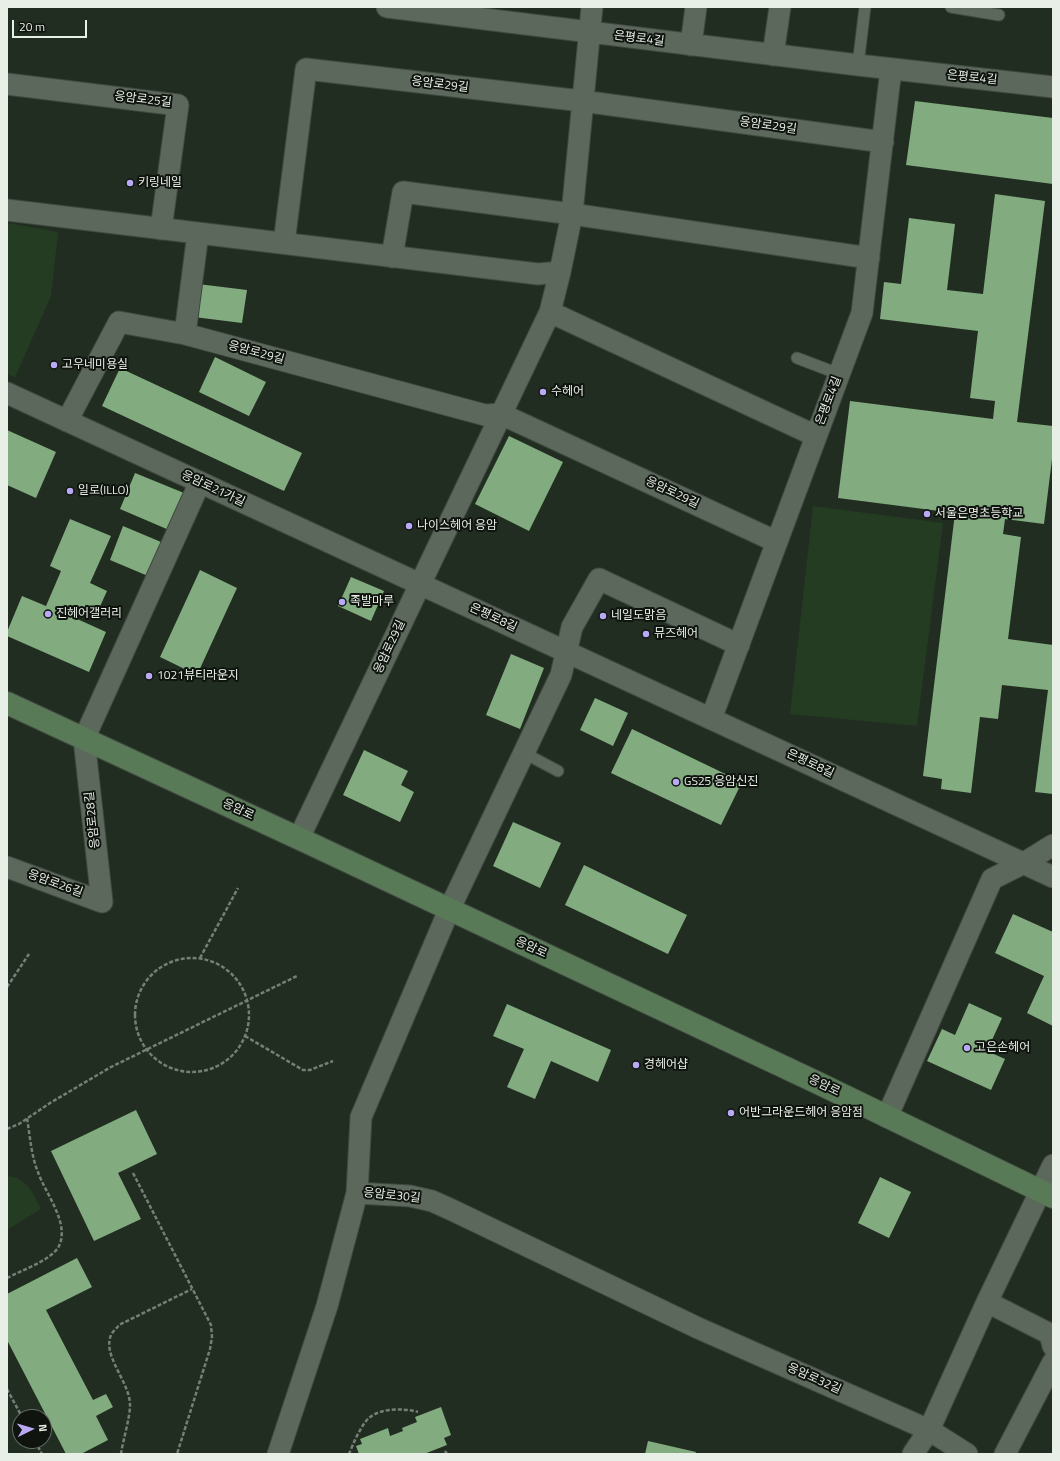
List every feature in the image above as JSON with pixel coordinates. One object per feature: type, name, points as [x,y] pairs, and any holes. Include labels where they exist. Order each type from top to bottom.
[{"type":"main road","name":"응암로","points":[[7,703],[299,838],[887,1116],[1047,1194]]},
{"type":"street","name":"은평로4길","points":[[387,7],[772,55],[1053,87]]},
{"type":"street","name":"응암로29길","points":[[299,838],[550,312],[572,214],[592,7]]},
{"type":"street","points":[[691,45],[696,7]]},
{"type":"street","points":[[772,55],[780,7]]},
{"type":"street","name":"은평로4길","points":[[711,719],[862,313],[891,69]]},
{"type":"street","name":"응암로29길","points":[[284,244],[306,70],[582,101],[883,142]]},
{"type":"street","name":"응암로25길","points":[[7,84],[178,105],[161,229]]},
{"type":"street","points":[[392,257],[403,192],[572,214],[868,258]]},
{"type":"street","points":[[7,210],[538,274],[560,272]]},
{"type":"street","points":[[185,334],[198,233]]},
{"type":"street","points":[[550,312],[816,436]]},
{"type":"street","name":"응암로29길","points":[[67,421],[118,322],[185,334],[485,415],[501,414],[777,542]]},
{"type":"street","name":"응암로21가길","points":[[7,393],[420,584]]},
{"type":"street","points":[[84,739],[200,482]]},
{"type":"street","points":[[566,652],[572,627],[599,578],[739,645]]},
{"type":"street","name":"은평로8길","points":[[420,584],[1053,877]]},
{"type":"street","name":"응암로30길","points":[[566,652],[561,675],[450,910],[361,1117],[358,1192],[410,1196],[432,1201],[698,1328]]},
{"type":"street","name":"응암로28길","points":[[84,739],[102,902]]},
{"type":"street","points":[[887,1116],[992,879],[1024,863],[1053,845]]},
{"type":"street","name":"응암로26길","points":[[7,867],[102,902]]},
{"type":"street","points":[[914,1454],[929,1430],[987,1302],[1047,1194],[1053,1166]]},
{"type":"street","points":[[278,1454],[327,1306],[358,1192]]},
{"type":"street","points":[[987,1302],[1050,1334],[1053,1346]]},
{"type":"street","name":"응암로32길","points":[[698,1328],[929,1430],[967,1454]]},
{"type":"street","points":[[1005,1454],[1053,1362]]},
{"type":"lane","points":[[858,65],[865,7]]},
{"type":"lane","points":[[951,7],[999,15]]},
{"type":"lane","points":[[797,358],[839,374]]},
{"type":"lane","points":[[524,753],[558,770]]},
{"type":"path","points":[[200,958],[238,888]]},
{"type":"path","points":[[7,987],[29,954]]},
{"type":"path","points":[[180,958],[200,958],[217,963],[232,973],[242,987],[247,1000],[249,1022],[245,1036],[234,1054],[220,1065],[202,1072],[182,1072],[164,1065],[147,1049],[138,1035],[135,1016],[138,996],[147,979],[162,966],[180,958]]},
{"type":"path","points":[[7,1129],[19,1124],[71,1089],[111,1067],[297,976]]},
{"type":"path","points":[[245,1036],[303,1070],[310,1070],[333,1061]]},
{"type":"path","points":[[7,1278],[52,1255],[59,1246],[61,1233],[60,1221],[38,1173],[27,1118]]},
{"type":"path","points":[[133,1173],[211,1325],[212,1337],[210,1349],[177,1454]]},
{"type":"path","points":[[121,1454],[130,1405],[128,1392],[110,1351],[109,1342],[112,1333],[119,1325],[192,1288]]},
{"type":"path","points":[[7,1389],[18,1409]]},
{"type":"path","points":[[349,1454],[355,1439],[369,1418],[382,1412],[395,1409],[408,1409],[418,1412]]},
{"type":"green space","points":[[7,223],[58,232],[51,296],[15,377],[7,374]]},
{"type":"green space","points":[[813,506],[943,523],[917,726],[790,714]]},
{"type":"green space","points":[[7,1176],[25,1183],[29,1187],[41,1209],[7,1230]]},
{"type":"building","points":[[915,101],[1053,118],[1053,184],[906,165]]},
{"type":"building","points":[[995,194],[1045,201],[1017,422],[1053,426],[1053,451],[1044,524],[1005,519],[1003,534],[1021,537],[1008,639],[1053,645],[1053,794],[1035,792],[1048,690],[1002,685],[998,719],[980,717],[971,793],[941,789],[942,779],[923,776],[955,513],[838,498],[850,401],[993,419],[995,401],[970,398],[978,331],[880,319],[884,282],[901,284],[909,218],[955,224],[947,290],[983,294]]},
{"type":"building","points":[[198,284],[247,290],[242,323],[194,317]]},
{"type":"building","points":[[215,357],[266,382],[249,416],[199,392]]},
{"type":"building","points":[[120,368],[302,453],[284,491],[102,406]]},
{"type":"building","points":[[7,430],[56,452],[36,498],[7,485]]},
{"type":"building","points":[[509,436],[563,462],[529,531],[475,504]]},
{"type":"building","points":[[135,473],[184,493],[169,530],[120,509]]},
{"type":"building","points":[[70,519],[111,536],[90,583],[107,591],[97,613],[81,606],[75,618],[106,632],[89,672],[7,636],[7,632],[22,596],[46,606],[61,571],[50,566]]},
{"type":"building","points":[[123,526],[161,542],[148,576],[110,560]]},
{"type":"building","points":[[200,570],[237,588],[197,675],[160,657]]},
{"type":"building","points":[[351,577],[384,591],[371,621],[338,606]]},
{"type":"building","points":[[511,654],[544,668],[520,729],[486,715]]},
{"type":"building","points":[[595,698],[628,713],[613,746],[580,730]]},
{"type":"building","points":[[632,729],[742,782],[721,825],[611,773]]},
{"type":"building","points":[[364,750],[408,771],[401,785],[414,792],[400,822],[343,795]]},
{"type":"building","points":[[513,822],[561,843],[540,888],[493,866]]},
{"type":"building","points":[[584,865],[687,915],[668,954],[565,905]]},
{"type":"building","points":[[1013,914],[1053,932],[1053,1026],[1027,1013],[1044,976],[995,953]]},
{"type":"building","points":[[969,1003],[1002,1018],[987,1051],[1005,1059],[991,1090],[927,1061],[942,1029],[955,1035]]},
{"type":"building","points":[[507,1004],[611,1050],[598,1082],[551,1061],[535,1099],[507,1087],[524,1049],[493,1036]]},
{"type":"building","points":[[136,1110],[157,1154],[118,1173],[141,1219],[94,1241],[51,1151]]},
{"type":"building","points":[[880,1177],[911,1192],[889,1238],[858,1223]]},
{"type":"building","points":[[77,1258],[92,1287],[46,1310],[93,1400],[106,1394],[113,1407],[96,1416],[108,1440],[81,1454],[66,1454],[52,1427],[52,1409],[43,1409],[7,1340],[7,1294]]},
{"type":"building","points":[[441,1407],[451,1435],[444,1438],[447,1445],[424,1454],[359,1454],[356,1446],[362,1444],[360,1439],[388,1428],[390,1436],[403,1431],[402,1428],[417,1422],[415,1417]]},
{"type":"building","points":[[648,1441],[696,1452],[695,1454],[645,1454]]},
{"type":"place","name":"키링네일","points":[[130,183]]},
{"type":"place","name":"고우네미용실","points":[[54,365]]},
{"type":"place","name":"수헤어","points":[[543,392]]},
{"type":"place","name":"일로(ILLO)","points":[[70,491]]},
{"type":"place","name":"서울은명초등학교","points":[[927,514]]},
{"type":"place","name":"나이스헤어 응암","points":[[409,526]]},
{"type":"place","name":"족발마루","points":[[342,602]]},
{"type":"place","name":"진헤어갤러리","points":[[48,614]]},
{"type":"place","name":"네일도맑음","points":[[603,616]]},
{"type":"place","name":"뮤즈헤어","points":[[646,634]]},
{"type":"place","name":"1021뷰티라운지","points":[[149,676]]},
{"type":"place","name":"GS25 응암신진","points":[[676,782]]},
{"type":"place","name":"고은손헤어","points":[[967,1048]]},
{"type":"place","name":"경헤어샵","points":[[636,1065]]},
{"type":"place","name":"어반그라운드헤어 응암점","points":[[731,1113]]}]
